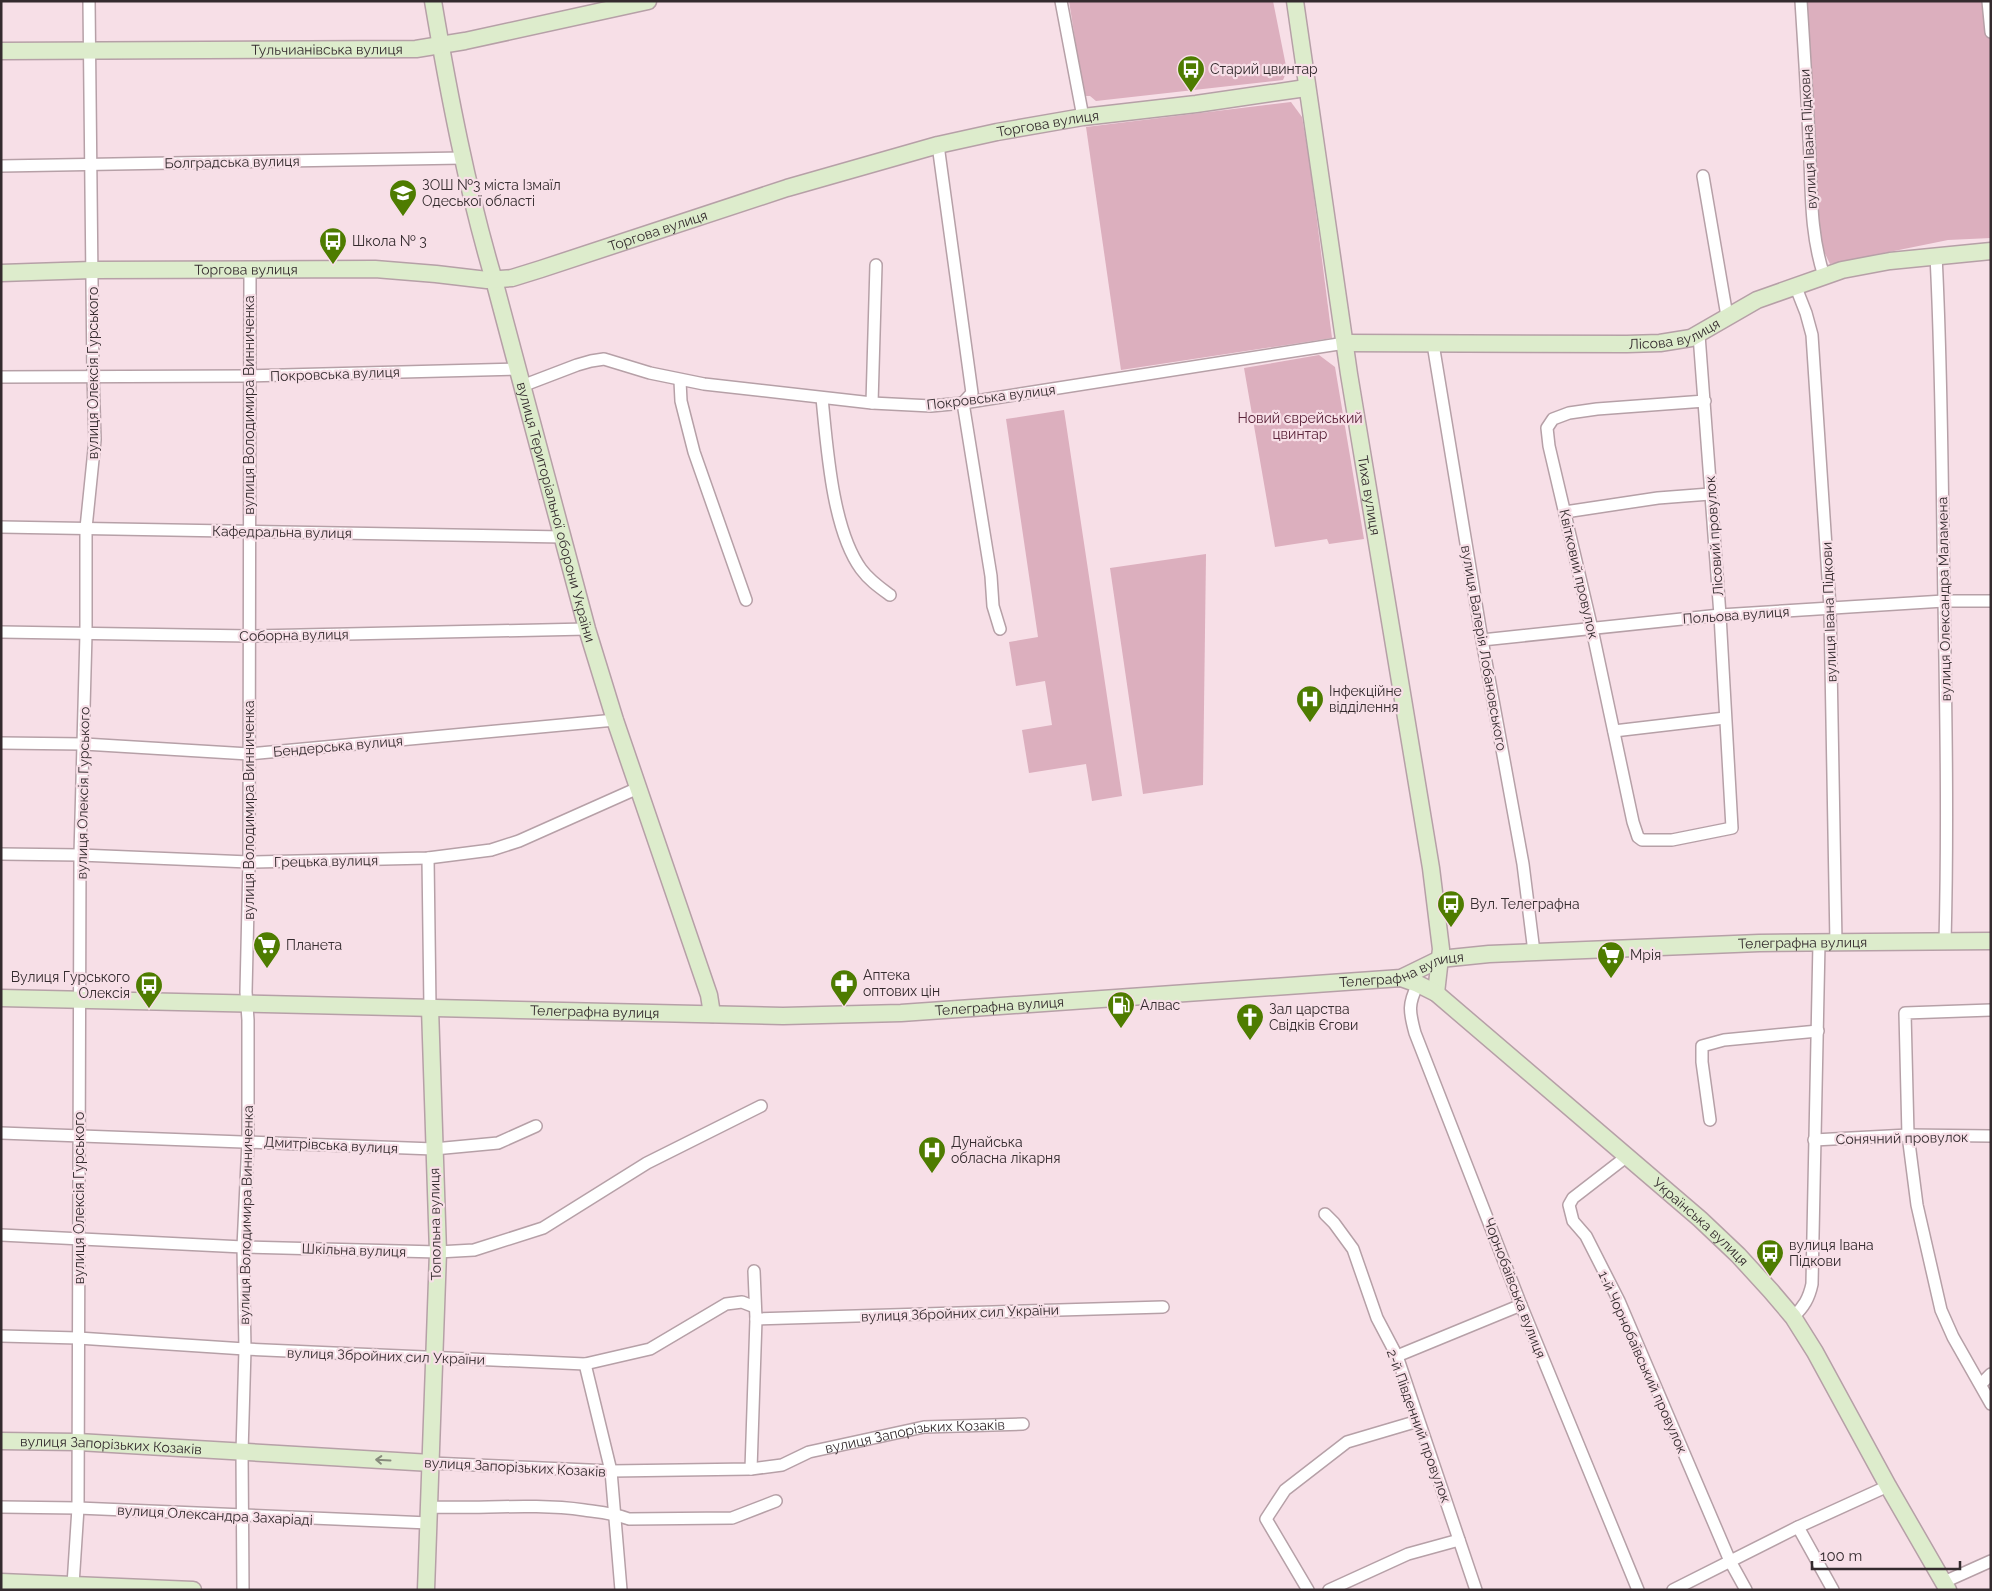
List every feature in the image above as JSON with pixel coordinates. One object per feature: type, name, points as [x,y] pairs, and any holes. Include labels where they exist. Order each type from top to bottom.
[{"type":"main road","name":"вулиця Територіальної оборони України","points":[[433,1],[463,158],[479,230],[587,629],[615,720],[704,981],[712,1014]]},
{"type":"main road","name":"Тиха вулиця","points":[[1295,1],[1306,88],[1369,502],[1431,868],[1441,942],[1436,993]]},
{"type":"main road","name":"Тульчианівська вулиця","points":[[1,51],[90,49],[416,49],[441,46],[640,2]]},
{"type":"main road","name":"Торгова вулиця","points":[[1,273],[92,270],[375,269],[494,280],[528,273],[779,191],[938,146],[997,132],[1084,117],[1196,104],[1306,88]]},
{"type":"main road","name":"Лісова вулиця","points":[[1345,343],[1647,344],[1683,340],[1699,335],[1727,316],[1757,300],[1824,276],[1863,266],[1991,251]]},
{"type":"main road","name":"Телеграфна вулиця","points":[[1,998],[783,1016],[901,1013],[1401,978],[1440,959],[1534,952],[1759,943],[1991,941]]},
{"type":"main road","name":"Українська вулиця","points":[[1401,978],[1436,993],[1700,1219],[1738,1255],[1793,1318],[1815,1352],[1888,1486],[1946,1586]]},
{"type":"main road","name":"Топольна вулиця","points":[[426,1590],[438,1252],[430,1008]]},
{"type":"main road","name":"вулиця Запорізьких Козаків","points":[[1,1441],[78,1442],[432,1463]]},
{"type":"main road","points":[[1,1582],[193,1590]]},
{"type":"street","name":"вулиця Олексія Гурського","points":[[73,1585],[78,1508],[80,855],[84,744],[86,528],[95,440],[89,1]]},
{"type":"street","points":[[1061,1],[1084,117]]},
{"type":"street","name":"вулиця Івана Підкови","points":[[1801,1],[1810,140],[1813,230],[1815,249],[1824,276]]},
{"type":"street","points":[[1988,1],[1991,32]]},
{"type":"street","points":[[938,146],[972,394],[963,403],[991,576],[993,606],[1000,629]]},
{"type":"street","name":"Болградська вулиця","points":[[1,166],[463,158]]},
{"type":"street","points":[[1703,176],[1727,316]]},
{"type":"street","name":"вулиця Олександра Маламена","points":[[1936,256],[1940,346],[1944,601],[1946,942]]},
{"type":"street","points":[[872,403],[876,264]]},
{"type":"street","name":"вулиця Володимира Винниченка","points":[[243,1590],[242,1452],[245,1350],[243,1247],[248,1141],[250,270]]},
{"type":"street","name":"вулиця Івана Підкови","points":[[1795,285],[1806,314],[1812,343],[1830,608],[1836,943]]},
{"type":"street","name":"Лісовий провулок","points":[[1699,335],[1720,615],[1732,828]]},
{"type":"street","name":"Покровська вулиця","points":[[522,386],[577,365],[604,359],[680,381],[872,403],[931,406],[963,403],[1345,343]]},
{"type":"street","name":"вулиця Валерія Лобановського","points":[[1433,344],[1482,640],[1524,864],[1534,952]]},
{"type":"street","name":"Покровська вулиця","points":[[1,377],[249,376],[518,369]]},
{"type":"street","points":[[680,381],[681,401],[694,452],[746,600]]},
{"type":"street","points":[[822,398],[833,491],[850,548],[865,574],[890,595]]},
{"type":"street","name":"Квітковий провулок","points":[[1705,401],[1580,411],[1553,419],[1548,424],[1546,435],[1592,629],[1633,822],[1638,837],[1642,840],[1672,840],[1732,828]]},
{"type":"street","points":[[1565,512],[1658,498],[1710,494]]},
{"type":"street","name":"Кафедральна вулиця","points":[[1,527],[563,537]]},
{"type":"street","name":"Польова вулиця","points":[[1482,640],[1720,615],[1944,601],[1991,601]]},
{"type":"street","name":"Соборна вулиця","points":[[1,632],[250,636],[587,629]]},
{"type":"street","points":[[1614,730],[1725,718]]},
{"type":"street","name":"Бендерська вулиця","points":[[1,743],[84,744],[249,754],[615,720]]},
{"type":"street","name":"Грецька вулиця","points":[[1,854],[80,855],[249,862],[428,858],[491,850],[536,834],[638,788]]},
{"type":"street","name":"Топольна вулиця","points":[[428,858],[430,1008]]},
{"type":"street","points":[[1793,1318],[1802,1310],[1809,1298],[1812,1284],[1819,943]]},
{"type":"street","name":"Чорнобаївська вулиця","points":[[1418,984],[1410,1003],[1415,1033],[1521,1305],[1638,1590]]},
{"type":"street","points":[[1991,1010],[1905,1013],[1908,1135],[1917,1205],[1941,1310],[1953,1338],[1991,1404]]},
{"type":"street","points":[[1710,1120],[1702,1062],[1702,1046],[1724,1040],[1818,1031]]},
{"type":"street","name":"Шкільна вулиця","points":[[1,1235],[243,1247],[438,1252],[474,1250],[542,1228],[647,1163],[761,1106]]},
{"type":"street","name":"Дмитрівська вулиця","points":[[1,1133],[434,1149],[498,1143],[536,1126]]},
{"type":"street","name":"Сонячний провулок","points":[[1814,1140],[1908,1135],[1991,1136]]},
{"type":"street","name":"1-й Чорнобаївський провулок","points":[[1626,1156],[1573,1198],[1569,1205],[1570,1214],[1573,1221],[1586,1236],[1619,1302],[1730,1561],[1746,1590]]},
{"type":"street","name":"2-й Південний провулок","points":[[1325,1214],[1334,1223],[1352,1249],[1377,1318],[1397,1356],[1476,1590]]},
{"type":"street","points":[[750,1469],[756,1320],[754,1270]]},
{"type":"street","name":"вулиця Збройних сил України","points":[[1,1336],[78,1338],[245,1350],[586,1364],[650,1349],[726,1304],[742,1302],[755,1307]]},
{"type":"street","points":[[1397,1356],[1521,1305]]},
{"type":"street","name":"вулиця Збройних сил України","points":[[756,1320],[1163,1307]]},
{"type":"street","points":[[586,1364],[611,1471],[621,1590]]},
{"type":"street","points":[[1981,1384],[1991,1374]]},
{"type":"street","points":[[1308,1590],[1266,1519],[1284,1490],[1347,1442],[1418,1421]]},
{"type":"street","name":"вулиця Запорізьких Козаків","points":[[432,1463],[611,1471],[750,1469],[782,1465],[809,1452],[924,1427],[1023,1424]]},
{"type":"street","points":[[1673,1590],[1798,1527],[1888,1486]]},
{"type":"street","points":[[430,1507],[553,1506],[615,1513],[629,1519],[732,1518],[776,1500]]},
{"type":"street","name":"вулиця Олександра Захаріаді","points":[[1,1507],[78,1508],[429,1523]]},
{"type":"street","points":[[1798,1527],[1833,1590]]},
{"type":"street","points":[[1329,1590],[1408,1554],[1459,1540]]},
{"type":"street","points":[[1946,1586],[1991,1561]]},
{"type":"green space","points":[[1069,1],[1273,1],[1287,71],[1283,80],[1096,101],[1090,96],[1084,96]]},
{"type":"green space","points":[[1805,1],[1991,1],[1991,238],[1948,240],[1830,264],[1819,241]]},
{"type":"green space","points":[[1291,102],[1302,117],[1332,338],[1121,370],[1086,127]]},
{"type":"green space","name":"Новий єврейський цвинтар","points":[[1319,355],[1335,367],[1364,539],[1329,544],[1327,539],[1275,547],[1244,368]]},
{"type":"green space","points":[[1064,410],[1122,796],[1092,801],[1086,764],[1029,773],[1022,730],[1052,725],[1045,681],[1016,686],[1009,642],[1038,637],[1006,419]]},
{"type":"green space","points":[[1206,554],[1203,785],[1143,794],[1110,568]]},
{"type":"place","name":"Старий цвинтар","points":[[1191,93]]},
{"type":"place","name":"ЗОШ №3 міста Ізмаїл Одеської області","points":[[403,217]]},
{"type":"place","name":"Школа № 3","points":[[333,265]]},
{"type":"place","name":"Інфекційне відділення","points":[[1310,723]]},
{"type":"place","name":"Вул. Телеграфна","points":[[1451,928]]},
{"type":"place","name":"Планета","points":[[267,969]]},
{"type":"place","name":"Мрія","points":[[1611,979]]},
{"type":"place","name":"Аптека оптових цін","points":[[844,1007]]},
{"type":"place","name":"Вулиця Гурського Олексія","points":[[149,1009]]},
{"type":"place","name":"Алвас","points":[[1121,1029]]},
{"type":"place","name":"Зал царства Свідків Єгови","points":[[1250,1041]]},
{"type":"place","name":"Дунайська обласна лікарня","points":[[932,1174]]},
{"type":"place","name":"вулиця Івана Підкови","points":[[1770,1277]]}]
